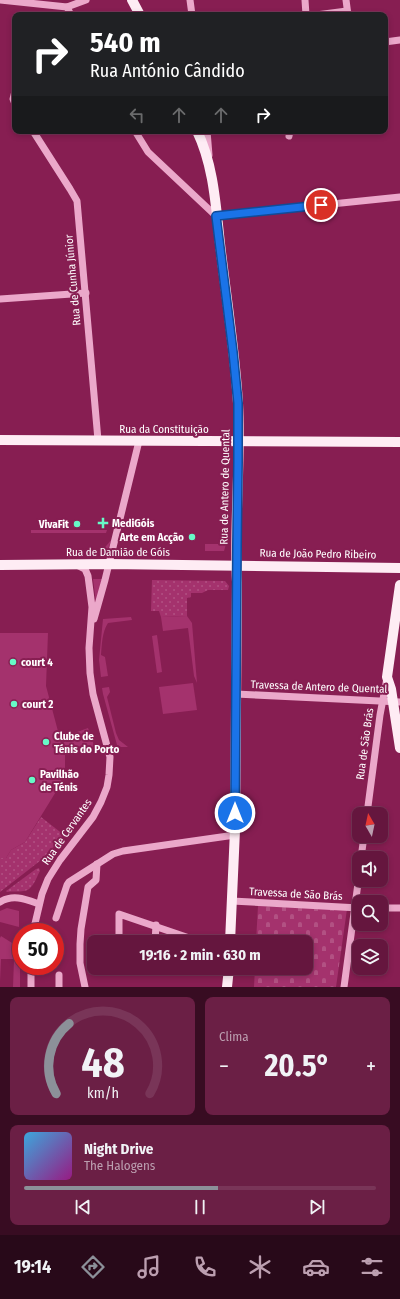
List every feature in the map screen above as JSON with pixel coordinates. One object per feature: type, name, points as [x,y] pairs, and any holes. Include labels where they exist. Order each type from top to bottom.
[{"type":"main road","points":[[132,0],[138,12]]},
{"type":"main road","points":[[198,134],[209,163]]},
{"type":"main road","name":"Rua de Antero de Quental","points":[[209,163],[238,403],[235,835],[230,935]]},
{"type":"main road","name":"Rua da Constituição","points":[[0,440],[400,442]]},
{"type":"main road","name":"Rua de Damião de Góis","points":[[0,565],[237,565]]},
{"type":"main road","name":"Rua de João Pedro Ribeiro","points":[[237,565],[400,568]]},
{"type":"main road","name":"Rua de São Brás","points":[[392,701],[387,677],[400,585]]},
{"type":"main road","points":[[392,701],[400,748]]},
{"type":"main road","points":[[227,987],[228,975]]},
{"type":"street","points":[[0,0],[63,4],[86,0]]},
{"type":"street","points":[[190,0],[192,12]]},
{"type":"street","points":[[305,0],[306,12]]},
{"type":"street","points":[[346,0],[347,12]]},
{"type":"street","points":[[388,42],[400,40]]},
{"type":"street","name":"Rua de Cunha Júnior","points":[[35,134],[77,201],[98,440]]},
{"type":"street","points":[[137,134],[148,152],[216,216],[400,197]]},
{"type":"street","name":"Rua de Antero de Quental","points":[[207,134],[209,163]]},
{"type":"street","points":[[0,300],[86,293]]},
{"type":"street","name":"Rua de Cervantes","points":[[91,625],[96,614],[139,441]]},
{"type":"street","name":"Rua de Cervantes","points":[[35,923],[44,887],[53,870],[93,817],[107,787],[109,775],[110,757],[93,694],[90,673],[89,648],[92,607],[88,576],[85,569],[75,564]]},
{"type":"street","name":"Travessa de Antero de Quental","points":[[236,694],[392,701]]},
{"type":"street","name":"Rua de São Brás","points":[[369,807],[392,701]]},
{"type":"street","points":[[56,918],[66,885],[113,854],[123,851],[235,835]]},
{"type":"street","points":[[85,987],[80,963],[81,929],[88,886],[96,880],[97,864]]},
{"type":"street","points":[[0,902],[8,898],[16,897],[39,904]]},
{"type":"street","name":"Travessa de São Brás","points":[[232,901],[352,908]]},
{"type":"street","points":[[388,908],[400,908]]},
{"type":"street","points":[[119,935],[119,914],[181,935]]},
{"type":"street","points":[[155,935],[156,926]]},
{"type":"street","points":[[344,987],[353,931]]},
{"type":"street","points":[[31,975],[31,987]]},
{"type":"street","points":[[59,975],[59,987]]},
{"type":"green space","points":[[31,530],[107,530],[106,533],[31,533]]},
{"type":"green space","points":[[136,534],[164,538],[129,538],[127,536]]},
{"type":"green space","points":[[112,539],[105,556],[101,556],[101,552]]},
{"type":"green space","points":[[205,544],[226,544],[224,551],[205,551]]},
{"type":"green space","points":[[93,579],[102,579],[96,603]]},
{"type":"green space","points":[[152,580],[225,581],[229,586],[228,590],[208,590],[202,593],[191,593],[191,597],[187,598],[187,616],[161,617],[159,611],[151,611]]},
{"type":"green space","points":[[187,616],[192,623],[197,683],[194,676],[188,628],[163,631],[161,617]]},
{"type":"green space","points":[[131,617],[132,620],[108,623],[106,627],[101,655],[105,657],[108,676],[101,677],[99,660],[103,619]]},
{"type":"green space","name":"Clube de Ténis do Porto","points":[[0,633],[48,633],[46,686],[59,735],[66,736],[88,728],[95,748],[65,750],[65,777],[25,842],[11,850],[6,858],[0,858]]},
{"type":"green space","points":[[157,635],[162,672],[157,673],[152,636]]},
{"type":"green space","points":[[193,683],[197,710],[163,714],[159,687]]},
{"type":"green space","points":[[109,687],[110,692],[107,697],[116,733],[119,740],[128,747],[121,747],[117,745],[102,688]]},
{"type":"green space","points":[[41,817],[64,835],[45,857],[0,892],[0,858],[6,858],[11,850],[25,842]]},
{"type":"green space","points":[[39,868],[40,871],[30,888],[22,891],[6,891],[36,869]]},
{"type":"green space","points":[[258,906],[347,909],[336,987],[254,987],[255,975],[313,975],[313,935],[256,935]]},
{"type":"green space","points":[[7,908],[19,911],[19,923],[12,923],[12,925],[0,922],[0,911]]},
{"type":"green space","points":[[1,936],[12,943],[12,959],[1,959],[0,982]]},
{"type":"green space","points":[[13,975],[20,975],[20,987],[13,987]]},
{"type":"place","name":"MediGóis","points":[[103,523]]},
{"type":"place","name":"VivaFit","points":[[77,524]]},
{"type":"place","name":"Arte em Acção","points":[[192,537]]},
{"type":"place","name":"court 4","points":[[13,662]]},
{"type":"place","name":"court 2","points":[[14,704]]},
{"type":"place","name":"Clube de Ténis do Porto","points":[[46,742]]},
{"type":"place","name":"Pavilhão de Ténis","points":[[32,780]]},
{"type":"route","points":[[235,813],[238,403],[216,216],[321,205]]}]
